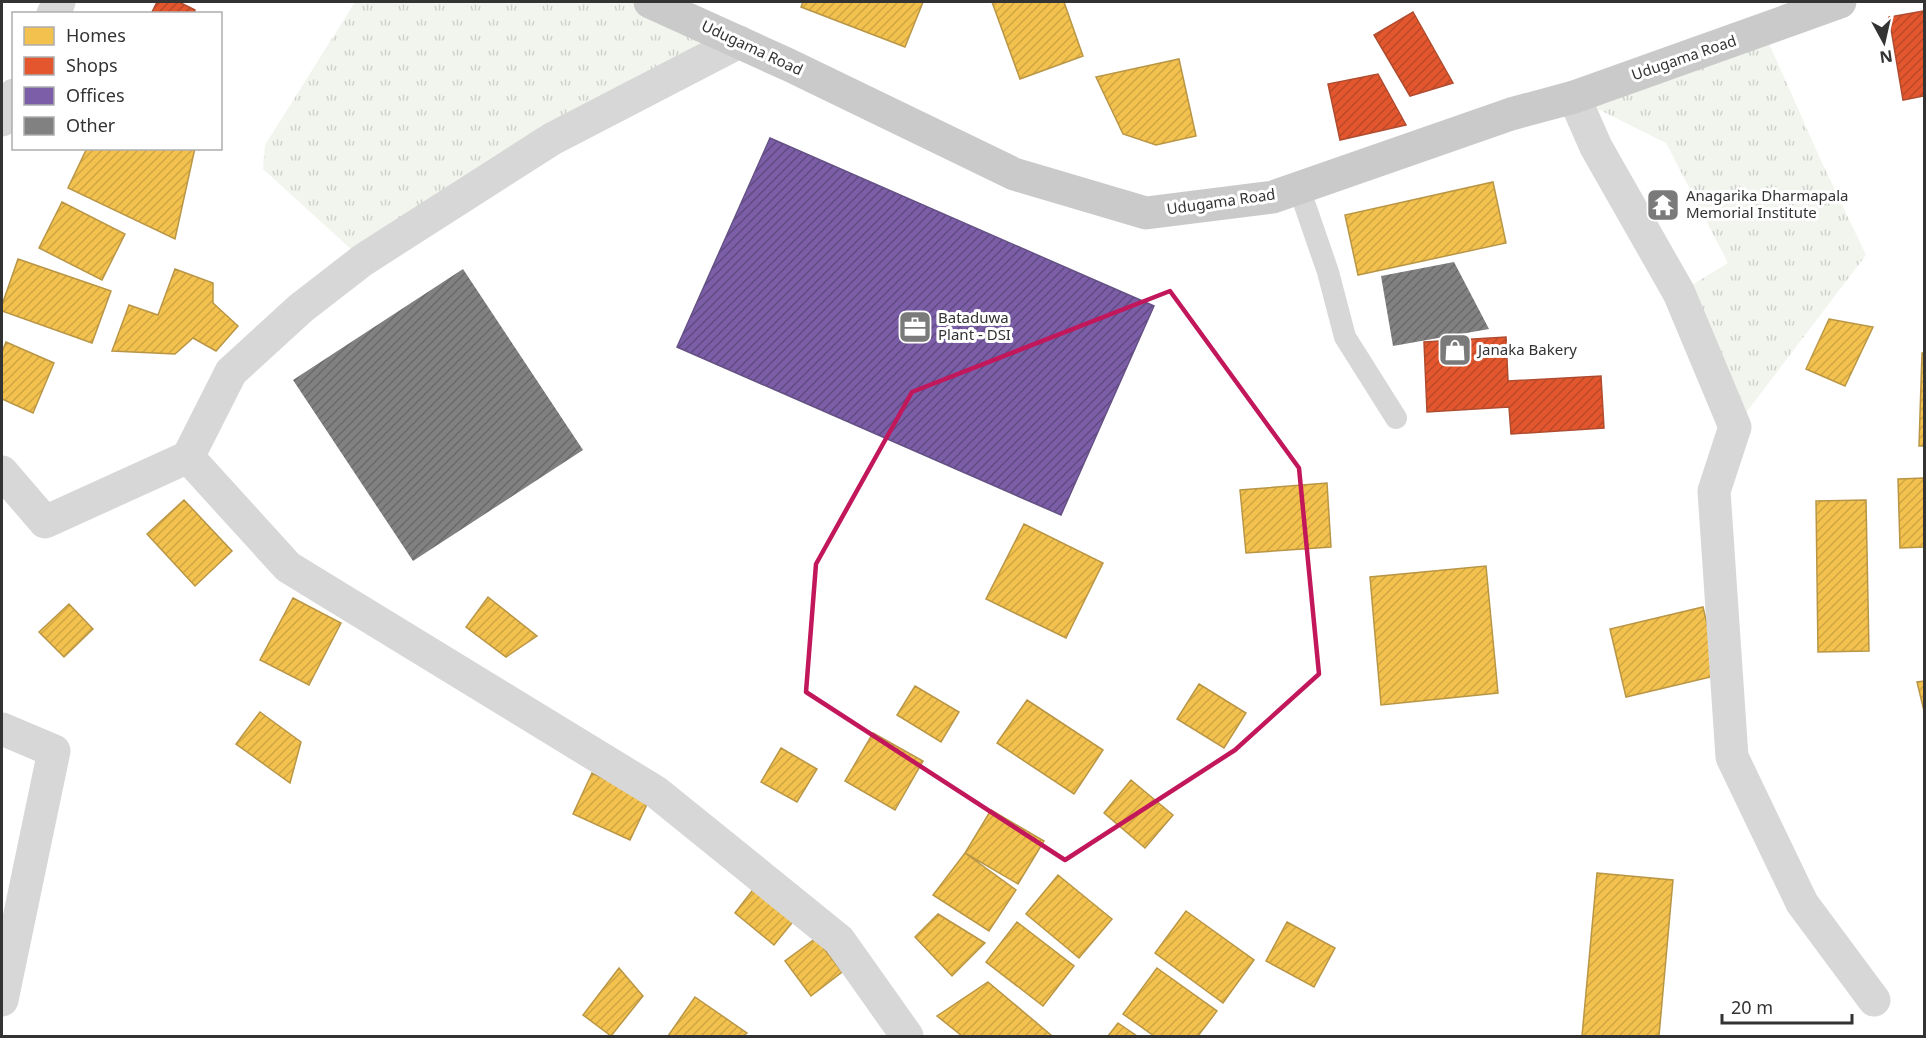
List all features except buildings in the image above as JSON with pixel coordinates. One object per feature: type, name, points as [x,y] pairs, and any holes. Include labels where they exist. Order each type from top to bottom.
[{"type":"main road","name":"Udugama Road","points":[[650,2],[739,42],[1014,174],[1146,213],[1273,197],[1511,114],[1574,97],[1840,2]]},
{"type":"street","points":[[2,472],[45,522],[188,457],[231,372],[301,308],[363,260],[552,139],[739,42]]},
{"type":"street","points":[[1574,97],[1596,147],[1679,293],[1735,427],[1714,491],[1732,757],[1802,903],[1874,1000]]},
{"type":"street","points":[[2,120],[12,99]]},
{"type":"street","points":[[188,457],[288,567],[656,792],[839,940],[908,1036]]},
{"type":"street","points":[[2,729],[54,752],[2,1000]]},
{"type":"lane","points":[[1299,188],[1328,272],[1345,338],[1395,418]]},
{"type":"highlighted area","points":[[1170,291],[1299,468],[1319,674],[1235,750],[1065,860],[806,692],[816,564],[912,392]]},
{"type":"green space","points":[[355,2],[650,2],[739,42],[363,260],[263,169],[265,145]]},
{"type":"green space","points":[[1763,30],[1866,255],[1735,427],[1679,293],[1728,263],[1666,143],[1574,97]]},
{"type":"place","name":"Anagarika Dharmapala Memorial Institute","points":[[1663,205]]},
{"type":"place","name":"Bataduwa Plant - DSI","points":[[915,327]]},
{"type":"place","name":"Janaka Bakery","points":[[1455,350]]}]
